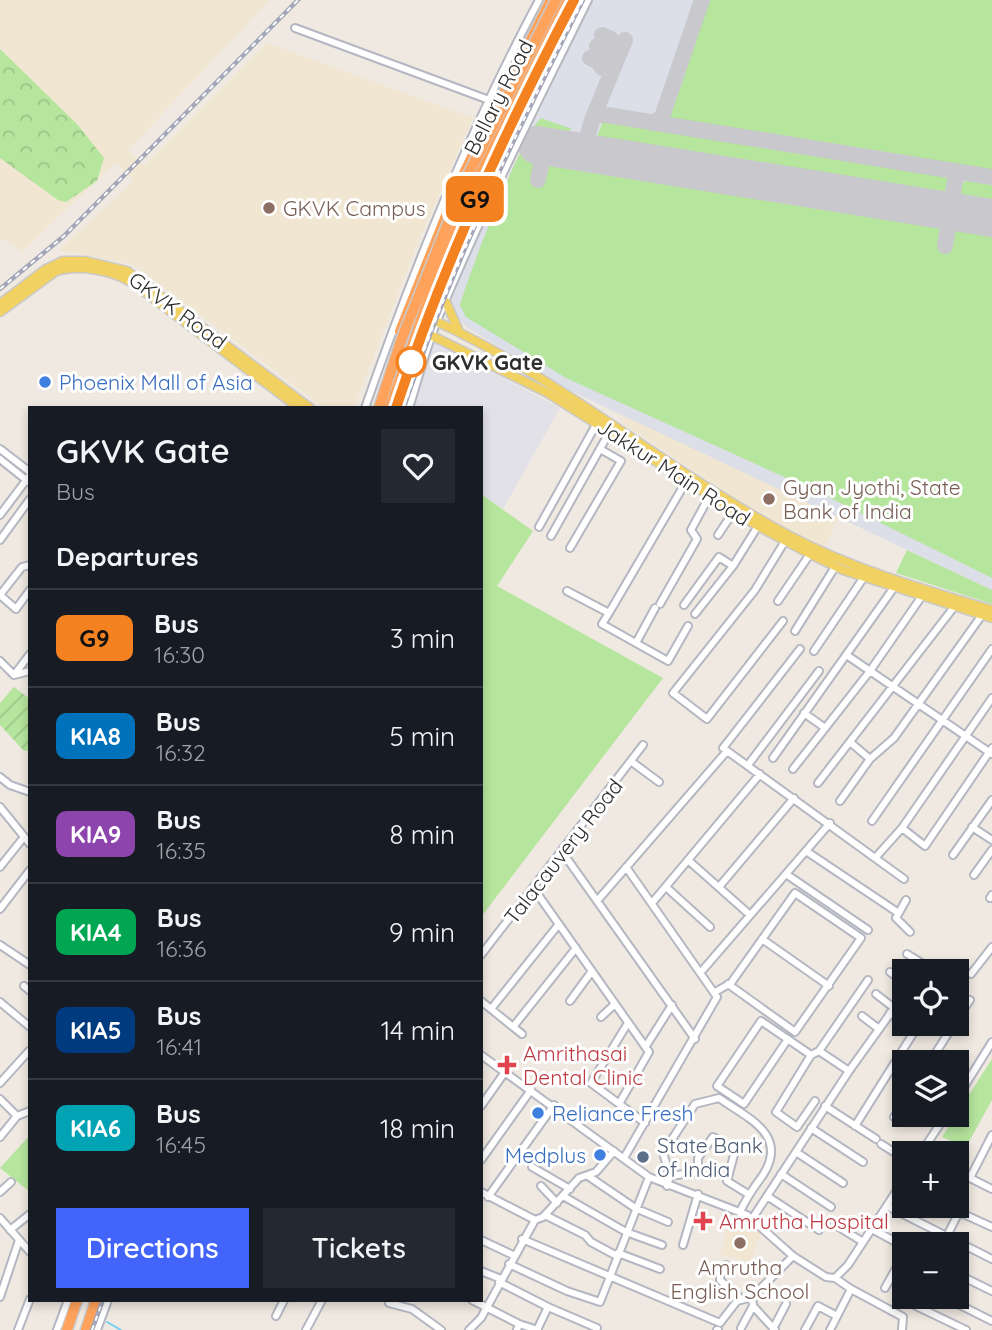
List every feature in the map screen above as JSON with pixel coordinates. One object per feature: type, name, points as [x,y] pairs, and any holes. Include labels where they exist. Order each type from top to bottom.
[{"type":"highway","name":"Bellary Road","points":[[378,406],[405,308],[462,178],[551,0]]},
{"type":"highway","name":"Bellary Road","points":[[378,406],[464,183],[556,0]]},
{"type":"highway","name":"Bellary Road","points":[[391,406],[435,281],[475,185],[568,0]]},
{"type":"highway","points":[[397,406],[422,330],[432,319],[435,297],[500,142],[574,0]]},
{"type":"highway","points":[[69,1330],[78,1302]]},
{"type":"highway","points":[[84,1330],[93,1302]]},
{"type":"main road","name":"GKVK Road","points":[[64,265],[85,261],[134,275],[307,406]]},
{"type":"main road","points":[[0,304],[46,269],[64,265]]},
{"type":"main road","points":[[0,312],[64,265]]},
{"type":"main road","name":"GKVK Road","points":[[64,265],[128,279],[296,406]]},
{"type":"main road","points":[[435,297],[446,302],[450,318],[461,332]]},
{"type":"main road","name":"Jakkur Main Road","points":[[405,308],[461,332],[758,526],[835,567],[992,610]]},
{"type":"main road","name":"Jakkur Main Road","points":[[400,320],[544,391],[730,506],[838,560],[922,596],[992,618]]},
{"type":"street","points":[[405,308],[461,158],[539,0]]},
{"type":"street","points":[[409,406],[433,335],[432,319],[446,302],[506,163],[588,0]]},
{"type":"street","points":[[295,28],[489,100]]},
{"type":"street","points":[[366,406],[400,320]]},
{"type":"street","points":[[539,527],[597,423]]},
{"type":"street","points":[[551,536],[610,431]]},
{"type":"street","points":[[0,449],[28,476]]},
{"type":"street","points":[[570,548],[621,461],[600,449]]},
{"type":"street","points":[[0,459],[28,476]]},
{"type":"street","points":[[0,515],[28,478]]},
{"type":"street","points":[[687,480],[602,625],[668,661],[688,626]]},
{"type":"street","points":[[635,643],[697,539],[691,530],[710,495]]},
{"type":"street","points":[[0,540],[28,502]]},
{"type":"street","points":[[718,535],[730,506]]},
{"type":"street","points":[[695,614],[733,566],[758,526]]},
{"type":"street","points":[[783,621],[706,719],[673,693],[755,590],[785,541]]},
{"type":"street","points":[[778,601],[810,554]]},
{"type":"street","points":[[684,605],[719,557],[733,566]]},
{"type":"street","points":[[28,566],[22,567],[0,595],[16,609],[28,593]]},
{"type":"street","points":[[794,631],[835,567]]},
{"type":"street","points":[[814,651],[864,577]]},
{"type":"street","points":[[773,758],[848,656],[896,584]]},
{"type":"street","points":[[567,591],[608,613]]},
{"type":"street","points":[[793,769],[870,671],[922,596]]},
{"type":"street","points":[[818,783],[954,607]]},
{"type":"street","points":[[840,801],[870,760],[894,738],[982,615]]},
{"type":"street","points":[[800,649],[723,748],[904,879]]},
{"type":"street","points":[[872,821],[992,649]]},
{"type":"street","points":[[848,656],[991,752],[925,846],[902,828]]},
{"type":"street","points":[[14,675],[28,657]]},
{"type":"street","points":[[0,661],[14,675]]},
{"type":"street","points":[[748,765],[819,671]]},
{"type":"street","points":[[14,675],[28,672]]},
{"type":"street","points":[[876,858],[902,828],[992,698]]},
{"type":"street","points":[[804,713],[825,728]]},
{"type":"street","points":[[850,742],[870,760]]},
{"type":"street","name":"Talacauvery Road","points":[[483,953],[563,853],[643,746]]},
{"type":"street","points":[[597,901],[727,751]]},
{"type":"street","points":[[632,762],[659,782]]},
{"type":"street","points":[[652,903],[760,774]]},
{"type":"street","points":[[0,777],[10,785],[28,791]]},
{"type":"street","points":[[719,887],[794,798]]},
{"type":"street","points":[[953,855],[992,800]]},
{"type":"street","points":[[1,813],[28,842]]},
{"type":"street","points":[[701,972],[830,823]]},
{"type":"street","points":[[972,827],[992,840]]},
{"type":"street","points":[[0,867],[24,837]]},
{"type":"street","points":[[974,875],[992,850]]},
{"type":"street","points":[[806,851],[897,912]]},
{"type":"street","points":[[563,853],[695,1039]]},
{"type":"street","points":[[688,860],[750,915]]},
{"type":"street","points":[[624,1158],[716,1000],[715,992],[626,867]]},
{"type":"street","points":[[0,909],[28,873]]},
{"type":"street","points":[[786,874],[868,930]]},
{"type":"street","points":[[666,887],[710,927]]},
{"type":"street","points":[[534,889],[646,1046],[649,1054],[619,1104]]},
{"type":"street","points":[[715,992],[728,984],[795,893],[861,938],[796,1032],[728,984]]},
{"type":"street","points":[[906,900],[897,912],[897,922],[910,932]]},
{"type":"street","points":[[827,915],[834,906]]},
{"type":"street","points":[[491,1009],[559,924]]},
{"type":"street","points":[[762,939],[829,986]]},
{"type":"street","points":[[0,945],[28,964]]},
{"type":"street","points":[[971,974],[992,947]]},
{"type":"street","points":[[513,1027],[576,948]]},
{"type":"street","points":[[906,954],[913,959]]},
{"type":"street","points":[[570,1002],[592,971]]},
{"type":"street","points":[[815,1101],[797,1126],[776,1112],[811,1055],[819,1051],[868,980]]},
{"type":"street","points":[[752,1219],[825,1106],[892,1011],[876,994]]},
{"type":"street","points":[[0,1002],[28,1024]]},
{"type":"street","points":[[483,1003],[522,1034]]},
{"type":"street","points":[[601,1017],[615,1004]]},
{"type":"street","points":[[646,1046],[672,1005]]},
{"type":"street","points":[[862,1016],[879,1029]]},
{"type":"street","points":[[788,1040],[744,1104],[717,1086],[761,1021],[811,1055]]},
{"type":"street","points":[[628,1023],[591,1082],[645,1123]]},
{"type":"street","points":[[855,1126],[911,1036]]},
{"type":"street","points":[[969,1076],[992,1042]]},
{"type":"street","points":[[819,1051],[849,1071]]},
{"type":"street","points":[[0,1083],[28,1052]]},
{"type":"street","points":[[483,1056],[554,1105],[649,1177],[740,1212],[752,1219],[793,1256],[826,1277],[835,1278],[903,1317]]},
{"type":"street","points":[[483,1103],[505,1072]]},
{"type":"street","points":[[483,1157],[531,1090]]},
{"type":"street","points":[[670,1187],[670,1176],[663,1153],[695,1104],[719,1098],[767,1132],[773,1149],[765,1172],[748,1194],[740,1212]]},
{"type":"street","points":[[0,1099],[17,1116]]},
{"type":"street","points":[[488,1197],[554,1105]]},
{"type":"street","points":[[825,1106],[892,1150]]},
{"type":"street","points":[[0,1137],[17,1116],[28,1112]]},
{"type":"street","points":[[811,1128],[863,1162]]},
{"type":"street","points":[[992,1135],[970,1178],[992,1189]]},
{"type":"street","points":[[670,1176],[698,1172],[698,1158],[713,1137],[735,1151],[727,1181],[748,1194]]},
{"type":"street","points":[[472,1329],[535,1220],[545,1215],[579,1178],[588,1176],[614,1151]]},
{"type":"street","points":[[796,1152],[843,1183]]},
{"type":"street","points":[[532,1167],[570,1189]]},
{"type":"street","points":[[781,1174],[831,1207]]},
{"type":"street","points":[[588,1176],[635,1208],[668,1222]]},
{"type":"street","points":[[509,1264],[600,1302],[649,1177]]},
{"type":"street","points":[[0,1192],[11,1182]]},
{"type":"street","points":[[541,1186],[557,1203]]},
{"type":"street","points":[[483,1193],[535,1220]]},
{"type":"street","points":[[683,1245],[698,1194]]},
{"type":"street","points":[[563,1196],[626,1232],[662,1245]]},
{"type":"street","points":[[767,1196],[819,1230]]},
{"type":"street","points":[[835,1278],[892,1198]]},
{"type":"street","points":[[887,1206],[939,1232]]},
{"type":"street","points":[[949,1232],[959,1212],[992,1227]]},
{"type":"street","points":[[545,1215],[618,1254],[660,1269]]},
{"type":"street","points":[[10,1230],[28,1216]]},
{"type":"street","points":[[0,1218],[28,1250]]},
{"type":"street","points":[[834,1224],[863,1242]]},
{"type":"street","points":[[872,1229],[892,1240]]},
{"type":"street","points":[[522,1239],[718,1328],[741,1299],[752,1297],[793,1256]]},
{"type":"street","points":[[0,1297],[19,1240]]},
{"type":"street","points":[[483,1241],[513,1255]]},
{"type":"street","points":[[969,1247],[992,1259]]},
{"type":"street","points":[[726,1265],[720,1273],[720,1280],[741,1299]]},
{"type":"street","points":[[483,1272],[548,1307],[597,1328]]},
{"type":"street","points":[[885,1288],[892,1276]]},
{"type":"street","points":[[969,1280],[992,1291]]},
{"type":"street","points":[[830,1330],[851,1289]]},
{"type":"street","points":[[752,1297],[753,1306],[773,1329],[786,1304]]},
{"type":"street","points":[[18,1330],[29,1302]]},
{"type":"street","points":[[57,1330],[67,1302]]},
{"type":"street","points":[[97,1330],[107,1302]]},
{"type":"street","points":[[276,1316],[284,1302]]},
{"type":"street","points":[[306,1330],[321,1302]]},
{"type":"street","points":[[476,1302],[518,1327],[537,1330],[548,1307]]},
{"type":"street","points":[[389,1303],[412,1309],[430,1327],[441,1330]]},
{"type":"street","points":[[741,1328],[753,1306]]},
{"type":"street","points":[[805,1330],[818,1306],[837,1316]]},
{"type":"street","points":[[902,1330],[903,1317],[908,1309]]},
{"type":"street","points":[[930,1309],[966,1330]]},
{"type":"street","points":[[968,1309],[992,1321]]},
{"type":"shaded area","name":"GKVK Campus","points":[[0,0],[270,0],[128,150],[144,166],[267,43],[473,118],[418,242],[355,406],[321,406],[134,265],[59,250],[134,181],[116,162],[23,251],[0,238]]},
{"type":"shaded area","points":[[593,0],[992,0],[992,590],[565,388],[467,327],[455,315],[450,302],[474,247]]},
{"type":"shaded area","points":[[434,341],[560,408],[503,509],[483,495],[483,406],[414,406]]},
{"type":"shaded area","name":"Gyan Jyothi, State Bank of India","points":[[627,417],[839,517],[824,548],[773,524],[621,422]]},
{"type":"shaded area","name":"Amrutha English School","points":[[732,1213],[745,1218],[761,1232],[751,1263],[720,1254]]},
{"type":"green space","points":[[706,0],[992,0],[992,171],[668,119],[666,113]]},
{"type":"green space","points":[[0,49],[77,124],[104,158],[97,181],[66,202],[58,200],[0,158]]},
{"type":"green space","points":[[541,118],[572,129],[558,137],[538,137],[532,180],[545,181],[551,156],[937,218],[942,224],[938,245],[950,247],[958,222],[992,227],[992,578],[824,495],[566,378],[466,317],[460,305],[474,265],[509,177],[532,130]]},
{"type":"green space","points":[[603,121],[944,176],[949,180],[942,201],[603,147],[597,137]]},
{"type":"green space","points":[[967,180],[992,184],[992,209],[961,203],[961,184]]},
{"type":"green space","points":[[483,495],[533,531],[497,586],[663,678],[483,914]]},
{"type":"green space","points":[[907,550],[992,590],[992,604],[896,573]]},
{"type":"green space","points":[[14,687],[28,698],[28,750],[24,751],[0,725],[0,703]]},
{"type":"green space","points":[[992,1059],[992,1100],[969,1142],[952,1141],[942,1137],[948,1127],[969,1127],[969,1095]]},
{"type":"green space","points":[[28,1137],[28,1190],[0,1168]]},
{"type":"waterway","points":[[107,1322],[121,1330]]},
{"type":"taxiway","points":[[653,123],[662,117],[702,0]]},
{"type":"taxiway","points":[[602,35],[611,39],[613,45]]},
{"type":"taxiway","points":[[588,153],[584,149],[592,120],[625,40]]},
{"type":"taxiway","points":[[597,46],[605,50],[607,56]]},
{"type":"taxiway","points":[[590,58],[599,62],[602,68]]},
{"type":"taxiway","points":[[592,120],[597,115],[607,115],[992,177]]},
{"type":"taxiway","points":[[538,180],[544,150],[553,147]]},
{"type":"taxiway","points":[[945,246],[949,220],[955,212],[951,207],[956,174]]},
{"type":"runway","points":[[537,145],[992,218]]},
{"type":"railway","points":[[0,289],[64,236],[298,0]]},
{"type":"railway","points":[[404,406],[443,302],[486,200],[583,0]]},
{"type":"railway","points":[[92,1330],[102,1302]]},
{"type":"bus line","name":"G9","points":[[397,406],[422,330],[481,184],[574,0]]},
{"type":"place","name":"GKVK Campus","points":[[269,208]]},
{"type":"place","name":"GKVK Gate","points":[[411,362]]},
{"type":"place","name":"Phoenix Mall of Asia","points":[[45,382]]},
{"type":"place","name":"Gyan Jyothi, State Bank of India","points":[[769,499]]},
{"type":"place","name":"Amrithasai Dental Clinic","points":[[507,1065]]},
{"type":"place","name":"Reliance Fresh","points":[[538,1113]]},
{"type":"place","name":"Medplus","points":[[600,1155]]},
{"type":"place","name":"State Bank of India","points":[[643,1157]]},
{"type":"place","name":"Amrutha Hospital","points":[[703,1221]]},
{"type":"place","name":"Amrutha English School","points":[[740,1243]]}]
